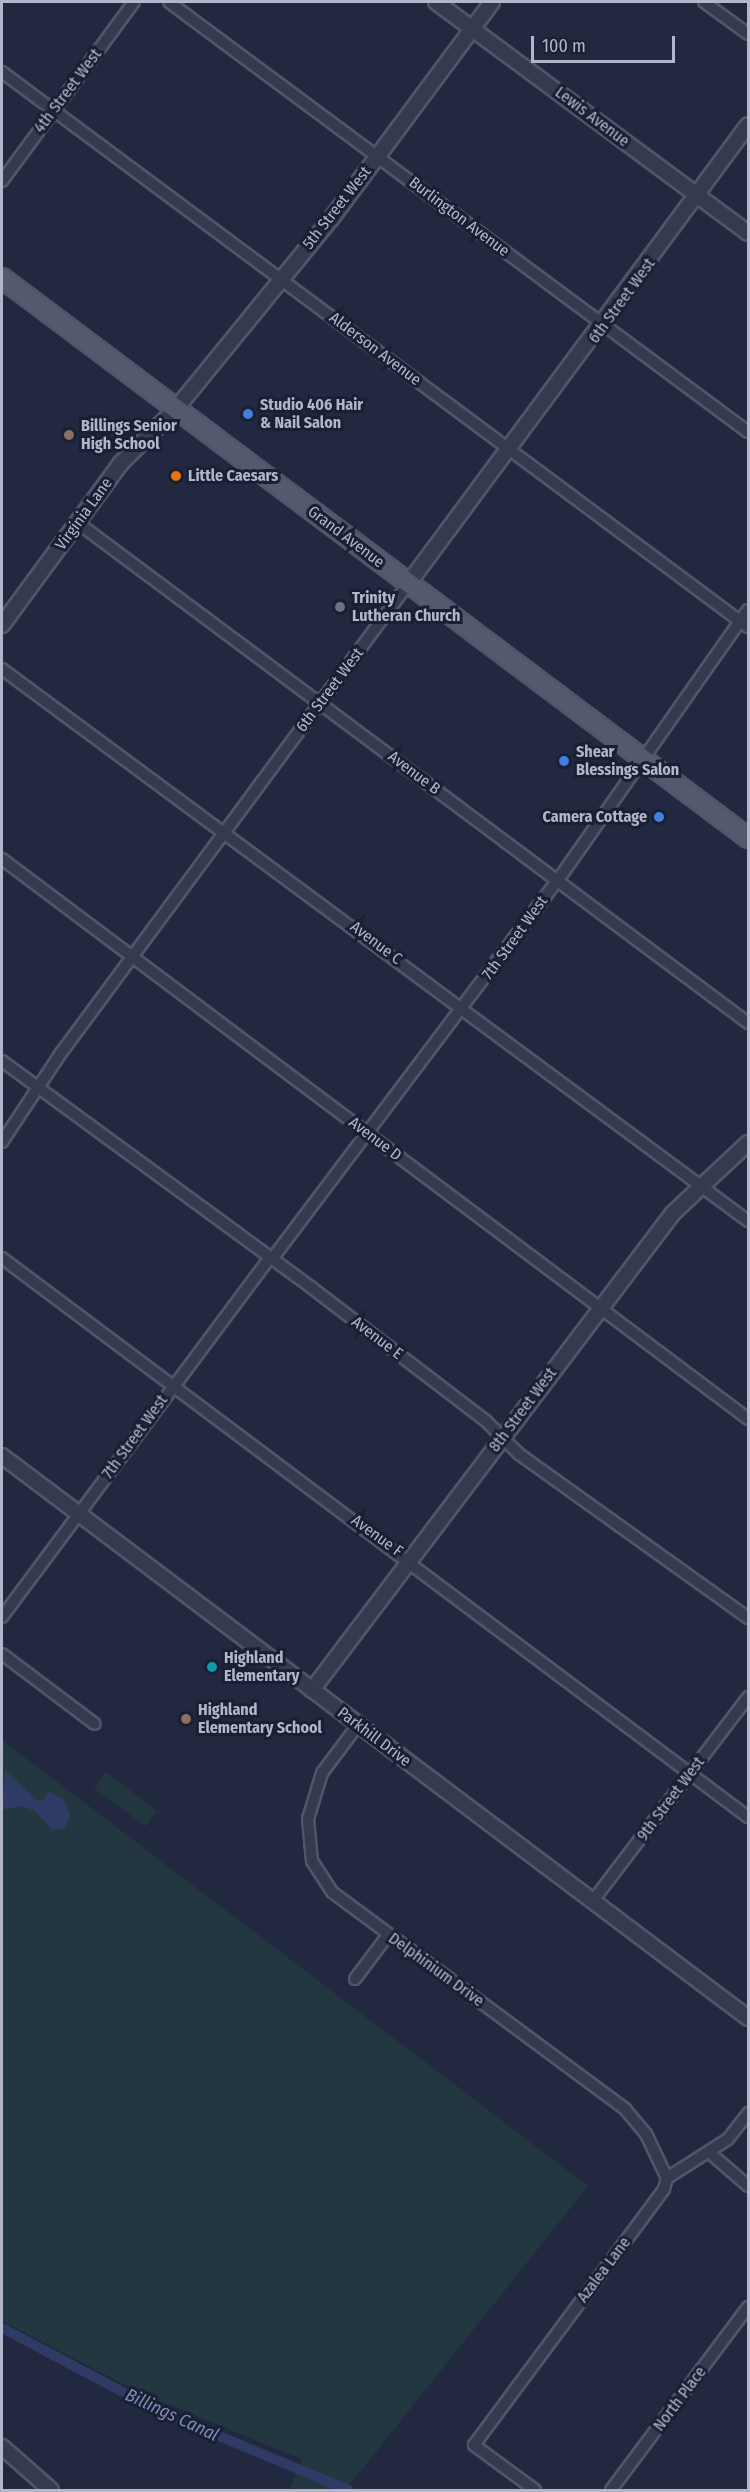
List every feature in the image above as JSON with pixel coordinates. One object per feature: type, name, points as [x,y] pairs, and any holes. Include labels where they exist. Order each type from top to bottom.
[{"type":"main road","name":"Grand Avenue","points":[[2,278],[748,838]]},
{"type":"street","name":"4th Street West","points":[[2,181],[134,2]]},
{"type":"street","name":"Burlington Avenue","points":[[169,2],[748,432]]},
{"type":"street","name":"Lewis Avenue","points":[[436,2],[748,234]]},
{"type":"street","name":"5th Street West","points":[[175,410],[377,157],[492,2]]},
{"type":"street","points":[[704,2],[748,34]]},
{"type":"street","name":"Alderson Avenue","points":[[2,72],[745,624]]},
{"type":"street","name":"6th Street West","points":[[2,1142],[132,957],[509,449],[605,326],[748,125]]},
{"type":"street","name":"Virginia Lane","points":[[2,625],[122,463],[175,410]]},
{"type":"street","name":"Avenue B","points":[[78,523],[748,1023]]},
{"type":"street","name":"7th Street West","points":[[2,1617],[173,1385],[463,1009],[558,880],[642,759],[745,624],[748,610]]},
{"type":"street","name":"Avenue C","points":[[2,669],[226,830],[748,1221]]},
{"type":"street","name":"Avenue D","points":[[2,859],[748,1419]]},
{"type":"street","name":"Avenue E","points":[[2,1060],[271,1258],[502,1437],[748,1618]]},
{"type":"street","name":"8th Street West","points":[[312,1690],[673,1213],[748,1143]]},
{"type":"street","name":"Avenue F","points":[[2,1258],[410,1560],[748,1817]]},
{"type":"street","name":"Parkhill Drive","points":[[2,1456],[748,2018]]},
{"type":"street","points":[[2,1654],[95,1724]]},
{"type":"street","name":"9th Street West","points":[[592,1902],[748,1697]]},
{"type":"street","name":"Delphinium Drive","points":[[358,1725],[316,1786],[308,1819],[312,1861],[332,1892],[625,2109],[646,2134],[667,2178]]},
{"type":"street","points":[[355,1978],[388,1935]]},
{"type":"street","points":[[667,2178],[710,2153],[748,2113]]},
{"type":"street","points":[[710,2153],[748,2186]]},
{"type":"street","name":"Azalea Lane","points":[[535,2490],[474,2445],[664,2189],[667,2178]]},
{"type":"street","name":"North Place","points":[[611,2490],[748,2307]]},
{"type":"street","points":[[2,2447],[51,2490]]},
{"type":"shaded area","points":[[2,1740],[588,2186],[352,2482],[332,2490],[289,2490],[302,2459],[142,2394],[2,2321]]},
{"type":"shaded area","points":[[106,1772],[157,1811],[145,1826],[94,1788]]},
{"type":"water","points":[[5,1770],[37,1800],[42,1801],[49,1791],[64,1800],[70,1814],[66,1828],[52,1830],[35,1811],[22,1806],[2,1810]]},
{"type":"waterway","name":"Billings Canal","points":[[2,2328],[157,2410],[348,2490]]},
{"type":"place","name":"Studio 406 Hair & Nail Salon","points":[[248,414]]},
{"type":"place","name":"Billings Senior High School","points":[[69,435]]},
{"type":"place","name":"Little Caesars","points":[[176,476]]},
{"type":"place","name":"Trinity Lutheran Church","points":[[340,607]]},
{"type":"place","name":"Shear Blessings Salon","points":[[564,761]]},
{"type":"place","name":"Camera Cottage","points":[[659,817]]},
{"type":"place","name":"Highland Elementary","points":[[212,1667]]},
{"type":"place","name":"Highland Elementary School","points":[[186,1719]]}]
